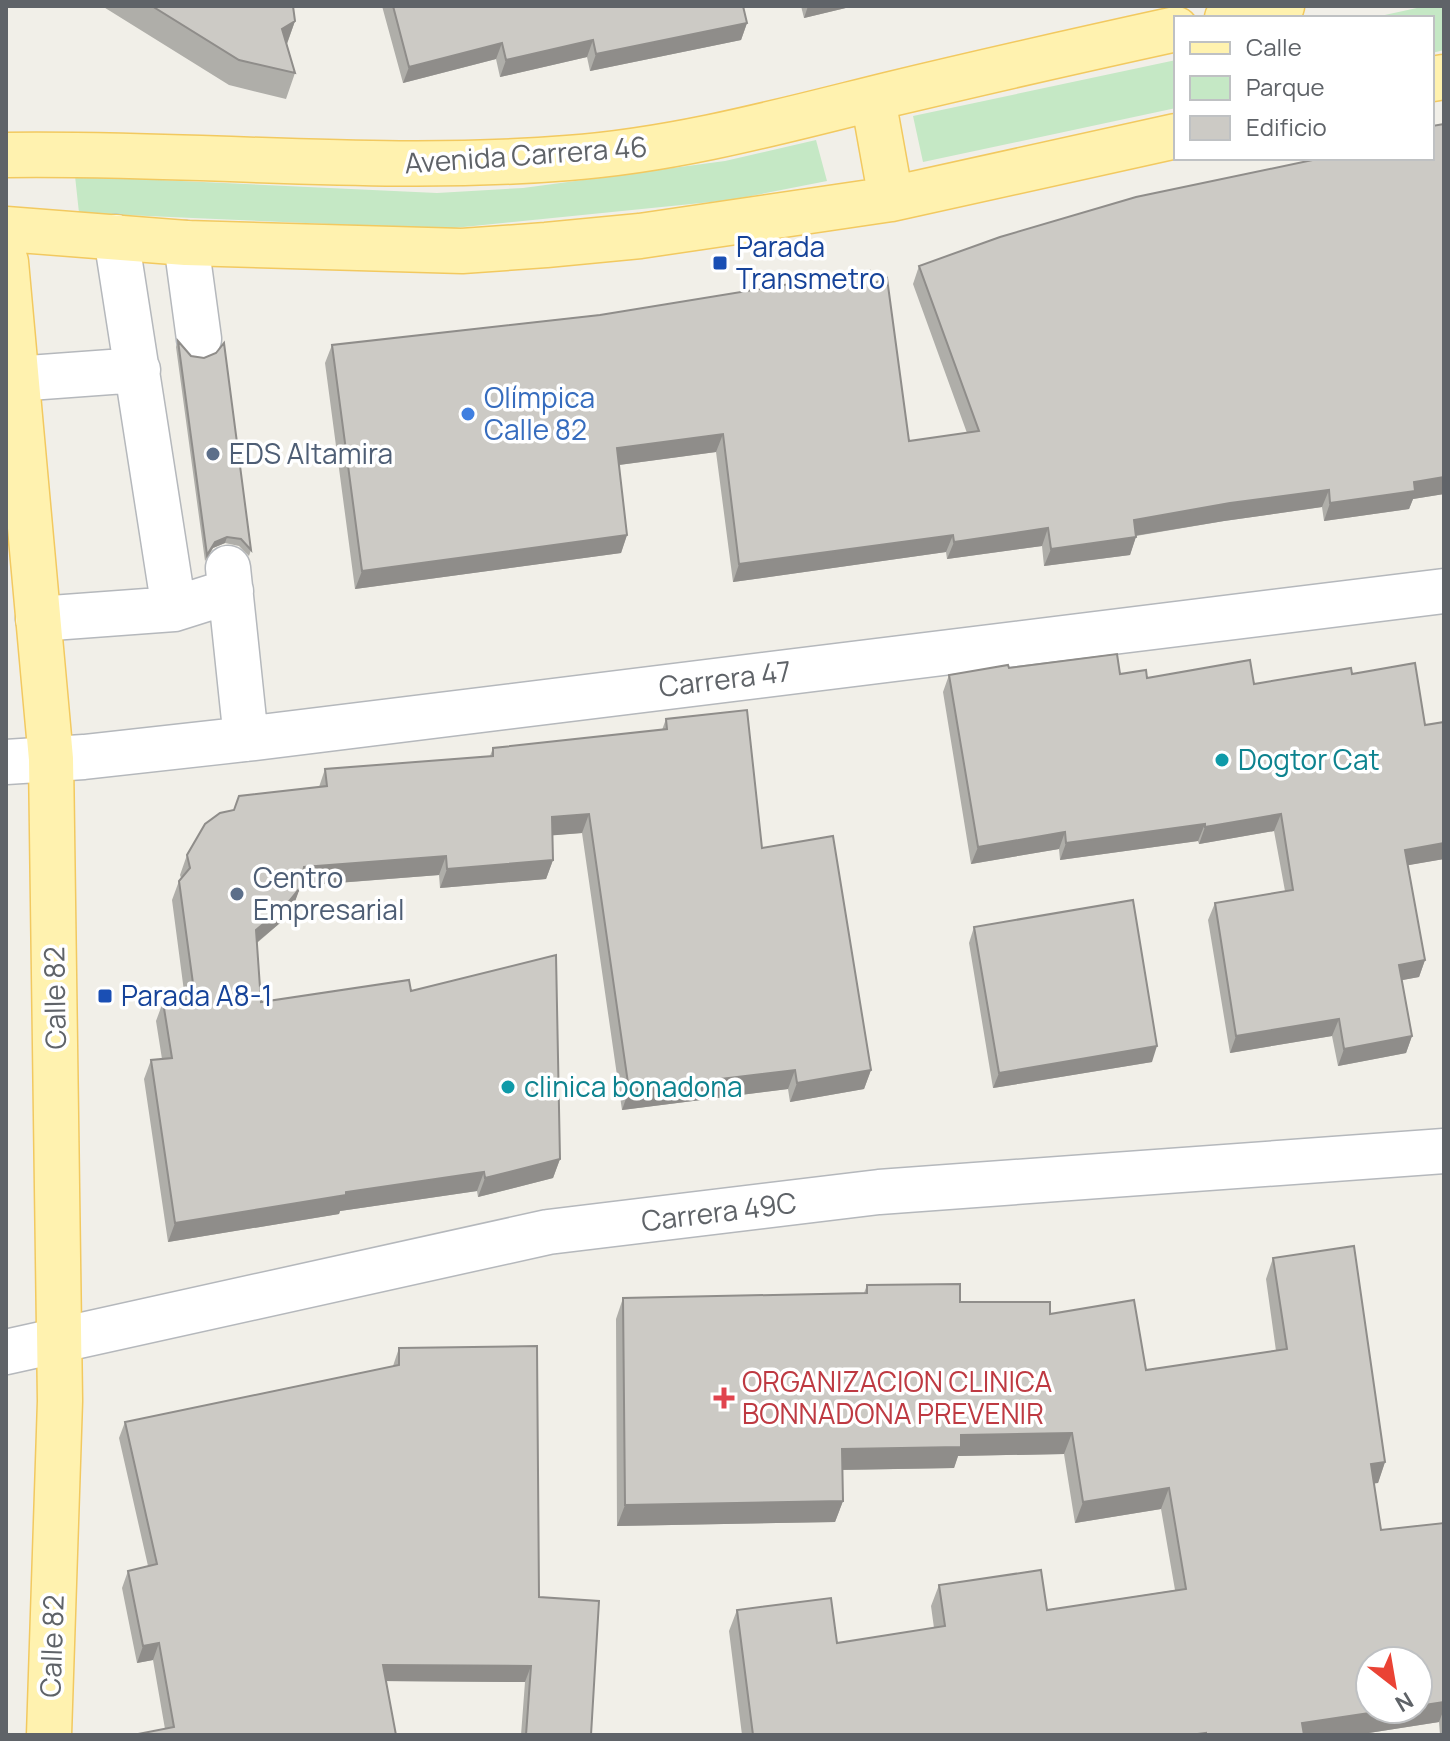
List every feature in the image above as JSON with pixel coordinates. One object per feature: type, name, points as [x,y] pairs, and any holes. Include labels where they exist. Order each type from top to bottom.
[{"type":"main road","points":[[1236,16],[1282,6]]},
{"type":"main road","name":"Avenida Carrera 46","points":[[6,155],[459,165],[648,149],[735,133],[1174,29]]},
{"type":"main road","points":[[873,99],[891,199]]},
{"type":"main road","points":[[6,229],[186,243],[462,251],[640,236],[891,199],[1174,136]]},
{"type":"main road","name":"Calle 82","points":[[6,262],[51,759],[59,1341],[49,1735]]},
{"type":"street","points":[[116,237],[174,609]]},
{"type":"street","points":[[186,243],[199,339]]},
{"type":"street","points":[[15,379],[138,370]]},
{"type":"street","points":[[38,619],[174,609],[229,580],[246,739]]},
{"type":"street","name":"Carrera 47","points":[[6,762],[246,739],[1444,591]]},
{"type":"street","name":"Carrera 49C","points":[[6,1352],[548,1232],[879,1192],[1444,1151]]},
{"type":"green space","points":[[1426,6],[1444,6],[1444,50],[1434,52],[1434,16],[1380,16]]},
{"type":"green space","points":[[1174,60],[1174,108],[923,162],[913,116]]},
{"type":"green space","points":[[816,140],[827,181],[731,200],[444,229],[79,213],[75,176],[437,193],[523,188],[725,161]]},
{"type":"building","points":[[152,6],[293,6],[295,21],[282,29],[295,73],[239,60]]},
{"type":"building","points":[[393,6],[743,6],[747,23],[596,54],[593,40],[506,60],[502,43],[409,67]]},
{"type":"building","points":[[1444,124],[1444,477],[1414,482],[1415,491],[1330,503],[1329,490],[1230,503],[1134,520],[1136,537],[1051,549],[1048,528],[954,542],[953,535],[739,564],[723,434],[617,448],[627,535],[362,571],[332,345],[600,315],[870,271],[872,284],[887,278],[909,441],[979,431],[919,266],[1000,237],[1136,197],[1312,160],[1434,160],[1434,126]]},
{"type":"building","name":"EDS Altamira","points":[[178,341],[191,356],[204,358],[216,353],[224,343],[251,550],[241,539],[227,537],[215,542],[207,555]]},
{"type":"building","points":[[1117,654],[1120,674],[1146,670],[1147,678],[1250,660],[1254,684],[1351,668],[1352,674],[1415,663],[1425,725],[1444,722],[1444,843],[1405,850],[1425,960],[1399,965],[1412,1036],[1344,1049],[1339,1019],[1236,1036],[1215,903],[1293,890],[1281,814],[1205,827],[1205,824],[1066,843],[1065,832],[978,847],[949,675],[1008,665],[1009,668]]},
{"type":"building","points":[[747,710],[762,848],[833,836],[871,1070],[797,1083],[795,1070],[629,1090],[589,814],[552,817],[553,860],[447,869],[446,856],[304,867],[300,888],[287,904],[256,930],[261,1002],[409,980],[411,991],[556,955],[560,1159],[485,1178],[484,1172],[346,1192],[346,1195],[175,1223],[151,1060],[172,1058],[163,1002],[195,998],[179,881],[190,868],[187,855],[205,824],[220,813],[234,810],[239,796],[327,786],[325,769],[493,756],[493,748],[667,729],[666,719]]},
{"type":"building","points":[[1133,900],[1157,1046],[999,1073],[974,927]]},
{"type":"building","points":[[1354,1246],[1385,1462],[1371,1464],[1381,1530],[1444,1523],[1444,1702],[1434,1704],[1434,1645],[1354,1645],[1354,1715],[1302,1723],[1304,1735],[753,1735],[737,1610],[831,1598],[837,1643],[945,1626],[939,1585],[1041,1570],[1047,1610],[1186,1589],[1169,1488],[1083,1502],[1072,1433],[961,1435],[961,1447],[842,1449],[843,1501],[625,1505],[623,1298],[867,1293],[867,1285],[960,1284],[960,1302],[1050,1302],[1050,1314],[1134,1300],[1146,1370],[1287,1349],[1273,1258]]},
{"type":"building","points":[[537,1346],[539,1597],[599,1601],[591,1735],[526,1735],[531,1666],[383,1665],[396,1735],[133,1735],[174,1727],[159,1643],[143,1646],[128,1571],[157,1564],[125,1422],[399,1365],[399,1348]]},
{"type":"place","name":"Parada Transmetro","points":[[720,263]]},
{"type":"place","name":"Olímpica Calle 82","points":[[468,414]]},
{"type":"place","name":"EDS Altamira","points":[[213,454]]},
{"type":"place","name":"Dogtor Cat","points":[[1222,760]]},
{"type":"place","name":"Centro Empresarial","points":[[237,894]]},
{"type":"place","name":"Parada A8-1","points":[[105,996]]},
{"type":"place","name":"clinica bonadona","points":[[508,1087]]},
{"type":"place","name":"ORGANIZACION CLINICA BONNADONA PREVENIR","points":[[724,1398]]}]
